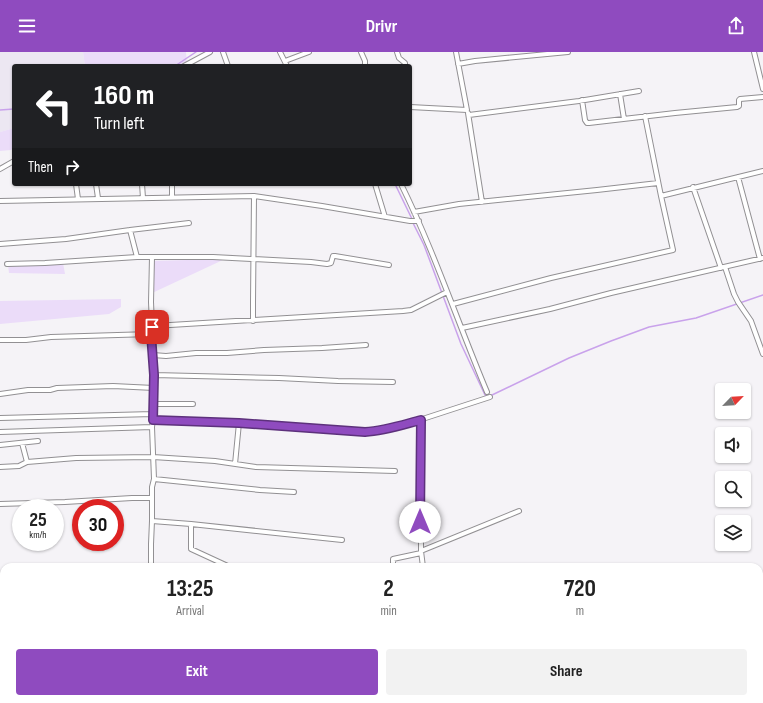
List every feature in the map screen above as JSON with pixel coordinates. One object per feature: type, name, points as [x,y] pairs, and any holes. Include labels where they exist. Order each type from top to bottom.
[{"type":"street","points":[[188,64],[210,52]]},
{"type":"street","points":[[223,52],[227,64]]},
{"type":"street","points":[[280,52],[286,64]]},
{"type":"street","points":[[284,61],[309,52]]},
{"type":"street","points":[[361,52],[365,64]]},
{"type":"street","points":[[397,52],[399,58],[405,64]]},
{"type":"street","points":[[456,52],[468,113],[482,202]]},
{"type":"street","points":[[458,64],[568,52]]},
{"type":"street","points":[[754,52],[763,89]]},
{"type":"street","points":[[412,106],[468,113],[582,100],[639,91]]},
{"type":"street","points":[[620,94],[624,119]]},
{"type":"street","points":[[582,100],[585,120],[587,123],[737,107],[739,106],[740,99],[763,97]]},
{"type":"street","points":[[452,304],[551,278],[673,250],[645,116]]},
{"type":"street","points":[[0,169],[12,162]]},
{"type":"street","points":[[661,196],[763,171]]},
{"type":"street","points":[[462,328],[761,258],[738,177]]},
{"type":"street","points":[[414,212],[459,204],[658,183]]},
{"type":"street","points":[[76,186],[78,199]]},
{"type":"street","points":[[96,186],[98,198]]},
{"type":"street","points":[[142,186],[143,198]]},
{"type":"street","points":[[172,186],[172,197]]},
{"type":"street","points":[[376,186],[385,217]]},
{"type":"street","points":[[402,186],[462,328],[487,392]]},
{"type":"street","points":[[693,188],[723,267],[739,303],[751,321],[763,354]]},
{"type":"street","points":[[0,201],[254,196],[417,221]]},
{"type":"street","points":[[253,321],[254,196]]},
{"type":"street","points":[[0,244],[66,239],[189,223]]},
{"type":"street","points":[[130,230],[137,257]]},
{"type":"street","points":[[7,264],[137,257],[213,257],[327,264],[331,263],[333,256],[335,256],[389,265]]},
{"type":"street","points":[[151,563],[152,487],[154,479],[152,427],[154,375],[151,334],[154,326],[152,324],[151,302],[152,257]]},
{"type":"street","points":[[154,326],[403,311],[410,310],[446,292]]},
{"type":"street","points":[[0,340],[151,334]]},
{"type":"street","points":[[153,355],[166,356],[196,353],[227,353],[366,345]]},
{"type":"street","points":[[154,375],[393,382]]},
{"type":"street","points":[[0,394],[57,388],[101,386],[154,388]]},
{"type":"street","points":[[153,420],[239,423],[365,432],[398,427],[490,397]]},
{"type":"street","points":[[154,404],[193,404]]},
{"type":"street","points":[[0,418],[153,414]]},
{"type":"street","points":[[421,420],[421,552],[422,563]]},
{"type":"street","points":[[235,464],[239,423]]},
{"type":"street","points":[[0,432],[152,427]]},
{"type":"street","points":[[0,445],[38,441]]},
{"type":"street","points":[[22,443],[27,462]]},
{"type":"street","points":[[0,467],[19,466],[27,462],[76,458],[153,457],[216,461],[256,466],[395,471]]},
{"type":"street","points":[[154,479],[294,492]]},
{"type":"street","points":[[124,499],[152,498]]},
{"type":"street","points":[[0,504],[72,502]]},
{"type":"street","points":[[393,563],[393,559],[421,552],[519,511]]},
{"type":"street","points":[[152,521],[342,540]]},
{"type":"street","points":[[191,524],[191,549],[221,563]]},
{"type":"shaded area","points":[[0,52],[83,52],[85,64],[12,64],[12,129],[0,132]]},
{"type":"shaded area","points":[[83,52],[186,52],[187,64],[85,64]]},
{"type":"shaded area","points":[[12,129],[11,150],[0,151],[0,132]]},
{"type":"shaded area","points":[[225,259],[150,294],[150,261]]},
{"type":"shaded area","points":[[63,263],[65,274],[9,273],[8,265]]},
{"type":"shaded area","points":[[121,299],[121,307],[109,314],[0,324],[0,301]]},
{"type":"waterway","points":[[178,64],[196,52]]},
{"type":"waterway","points":[[0,110],[12,109]]},
{"type":"waterway","points":[[396,186],[412,219]]},
{"type":"waterway","points":[[413,223],[424,245],[461,344],[485,395],[488,396],[569,358],[649,327],[696,318],[763,295]]},
{"type":"route","points":[[152,327],[151,334],[154,375],[153,420],[239,423],[365,432],[398,427],[421,420],[420,522]]}]
